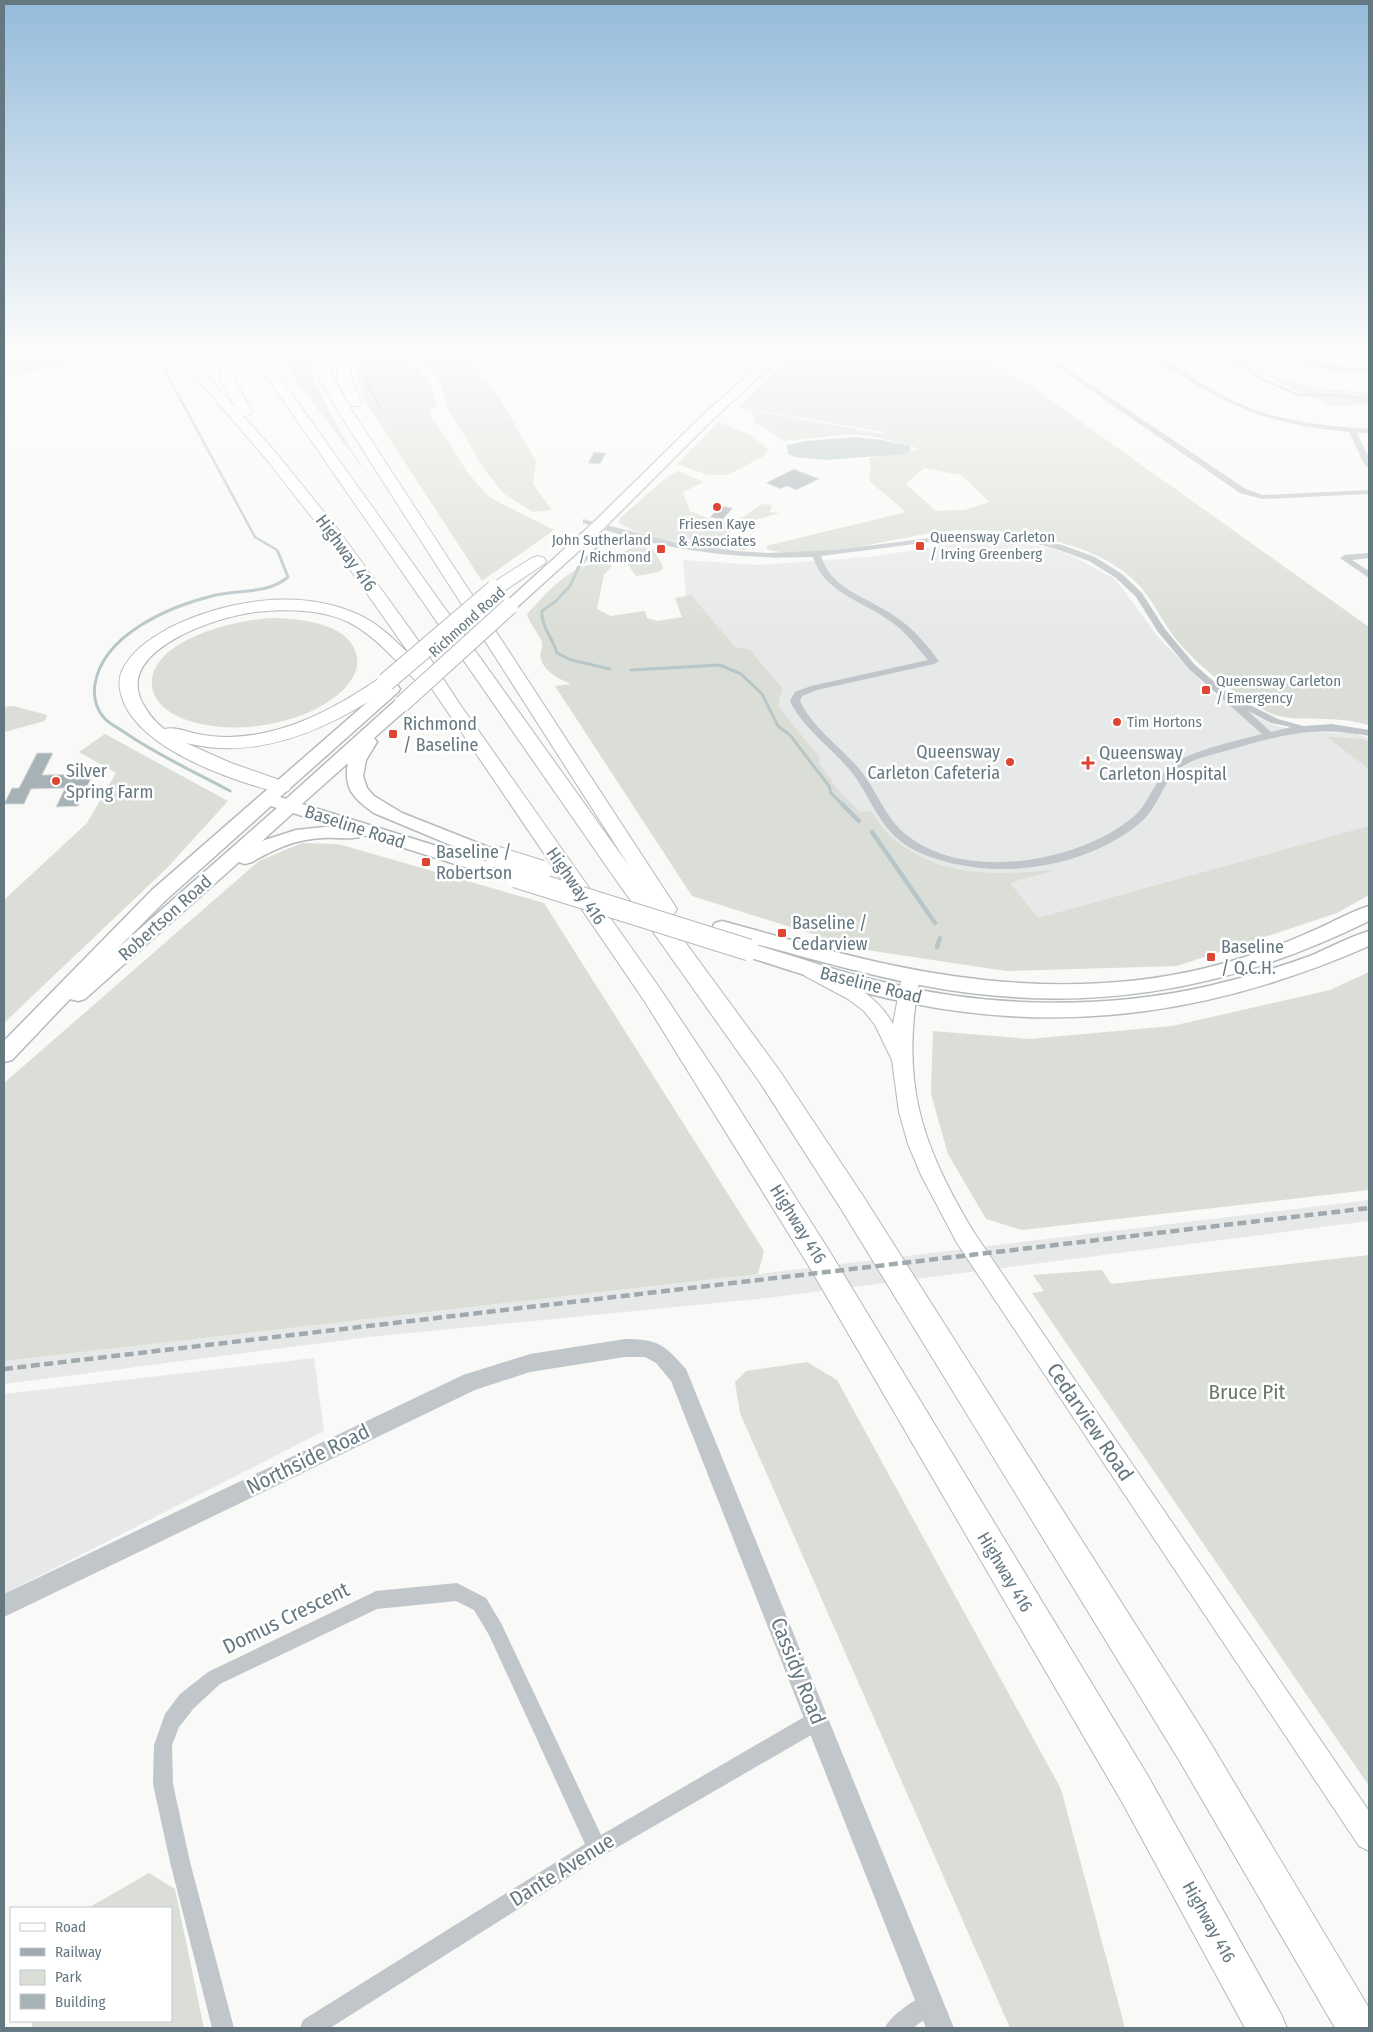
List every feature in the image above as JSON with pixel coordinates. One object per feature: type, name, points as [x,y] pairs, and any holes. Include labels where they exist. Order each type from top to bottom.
[{"type":"highway","points":[[265,449],[272,457]]},
{"type":"highway","points":[[267,449],[272,457]]},
{"type":"highway","points":[[325,449],[553,774],[770,1077],[853,1204],[1100,1598],[1192,1747],[1358,2028]]},
{"type":"highway","points":[[370,449],[417,519],[480,622],[628,846],[672,919],[712,976],[770,1077]]},
{"type":"highway","points":[[380,449],[417,519]]},
{"type":"highway","name":"Highway 416","points":[[272,457],[334,535],[414,647],[450,704],[653,996],[820,1260],[1135,1789],[1267,2028]]},
{"type":"highway","points":[[146,722],[174,734],[206,740],[242,741],[274,737],[320,723],[345,711],[389,685],[497,591],[538,561]]},
{"type":"highway","points":[[274,793],[170,741],[146,722],[134,708],[128,683],[133,668],[153,645],[175,631],[201,619],[241,609],[295,606],[319,609],[340,614],[358,622],[394,650],[450,704]]},
{"type":"main road","name":"Richmond Road","points":[[296,800],[510,606],[592,524],[675,449]]},
{"type":"main road","name":"Richmond Road","points":[[538,561],[592,524]]},
{"type":"main road","points":[[274,793],[389,685]]},
{"type":"main road","points":[[396,709],[356,760],[354,767],[355,782],[362,796],[373,806],[402,820],[496,857]]},
{"type":"main road","name":"Baseline Road","points":[[274,793],[496,857],[909,985],[996,1009],[1046,1011],[1098,1009],[1155,1004],[1215,993],[1287,973],[1369,938]]},
{"type":"main road","name":"Robertson Road","points":[[4,1054],[159,895],[274,793]]},
{"type":"main road","name":"Baseline Road","points":[[296,800],[408,844],[796,965],[909,985],[973,985],[1040,990],[1094,990],[1146,986],[1216,972],[1291,949],[1369,913]]},
{"type":"main road","name":"Robertson Road","points":[[22,1037],[61,1009],[177,908],[296,800]]},
{"type":"main road","points":[[177,908],[257,850],[286,838],[333,832],[408,844]]},
{"type":"main road","points":[[796,965],[849,992],[870,1006],[883,1022],[901,1061]]},
{"type":"main road","name":"Cedarview Road","points":[[909,985],[900,1038],[903,1083],[912,1128],[944,1204],[1369,1836]]},
{"type":"street","points":[[1181,449],[1243,491],[1262,497],[1369,492]]},
{"type":"street","points":[[1361,449],[1369,466]]},
{"type":"street","points":[[592,524],[678,546],[769,556],[816,554],[969,535],[1018,537],[1044,542],[1078,553],[1107,567],[1119,576],[1139,595],[1161,630],[1187,661],[1268,734]]},
{"type":"street","points":[[816,554],[818,563],[826,577],[837,586],[894,618],[913,634],[934,661],[814,688],[798,694],[795,701],[807,719],[855,769],[885,819],[903,837],[922,850],[962,863],[1000,867],[1038,863],[1071,855],[1113,835],[1138,820],[1147,809],[1172,768],[1200,755],[1268,734],[1303,728],[1328,726],[1351,728],[1369,733]]},
{"type":"street","points":[[1369,556],[1344,558],[1369,575]]},
{"type":"street","points":[[1225,695],[1258,714],[1303,728]]},
{"type":"street","name":"Northside Road","points":[[4,1606],[470,1382],[530,1363],[625,1348]]},
{"type":"street","name":"Cassidy Road","points":[[625,1348],[648,1348],[663,1357],[679,1375],[940,2028]]},
{"type":"street","name":"Domus Crescent","points":[[223,2028],[180,1862],[163,1784],[163,1745],[172,1721],[187,1701],[214,1678],[376,1600],[457,1592],[480,1604],[495,1629],[597,1848]]},
{"type":"street","name":"Dante Avenue","points":[[311,2028],[597,1848],[818,1720]]},
{"type":"street","points":[[896,2028],[930,2003]]},
{"type":"shaded area","points":[[787,449],[911,450],[905,454],[825,460],[795,457],[788,454]]},
{"type":"shaded area","name":"Queensway Carleton Hospital","points":[[1014,542],[1053,549],[1074,557],[1115,579],[1159,638],[1215,695],[1273,725],[1308,732],[1352,733],[1369,738],[1369,845],[1047,937],[939,879],[824,788],[687,607],[683,560],[760,565],[870,557],[961,543]]},
{"type":"shaded area","points":[[1369,1200],[1369,1221],[767,1298],[369,1337],[4,1384],[4,1361],[758,1274]]},
{"type":"shaded area","points":[[314,1358],[324,1431],[4,1594],[4,1394]]},
{"type":"green space","points":[[348,449],[351,449],[369,476]]},
{"type":"green space","points":[[396,449],[453,449],[468,473],[489,497],[554,530],[482,581]]},
{"type":"green space","points":[[472,449],[529,449],[536,461],[533,484],[552,510],[533,512],[504,494],[484,469]]},
{"type":"green space","points":[[692,449],[768,450],[764,456],[728,475],[708,475],[677,464]]},
{"type":"green space","points":[[921,449],[1119,449],[1369,627],[1369,725],[1331,719],[1287,718],[1266,711],[1242,697],[1189,654],[1175,638],[1140,586],[1125,572],[1097,556],[1062,543],[1030,535],[964,530],[926,534],[858,547],[812,553],[768,550],[766,546],[906,512],[869,481],[871,465],[869,458]],"holes":[[[924,468],[961,475],[990,502],[964,510],[936,511],[906,484]]]},
{"type":"green space","points":[[678,471],[704,482],[683,492],[690,511],[718,522],[743,517],[762,504],[772,505],[770,512],[780,513],[731,527],[730,534],[744,545],[751,546],[745,550],[662,539],[619,523],[620,518],[667,477]]},
{"type":"green space","points":[[637,546],[653,549],[662,564],[663,568],[659,572],[636,576],[622,556],[622,552]]},
{"type":"green space","points":[[597,563],[612,566],[604,575],[597,609],[611,616],[645,611],[647,618],[658,621],[682,617],[675,598],[691,595],[735,647],[750,650],[782,688],[778,706],[820,758],[819,763],[838,790],[860,812],[871,811],[887,833],[909,850],[928,860],[968,871],[1011,873],[1055,870],[1010,883],[1038,918],[1369,826],[1369,895],[1337,913],[1177,966],[1006,971],[860,949],[692,896],[555,686],[571,684],[553,675],[543,664],[541,657],[542,643],[527,614],[558,582],[576,570]]},
{"type":"green space","points":[[271,618],[309,621],[335,630],[346,637],[353,646],[357,658],[357,666],[345,688],[329,701],[310,712],[288,720],[265,725],[241,727],[218,727],[196,723],[173,714],[157,700],[152,686],[155,670],[165,656],[179,644],[218,628]]},
{"type":"green space","points":[[14,706],[47,715],[45,721],[4,732],[4,707]]},
{"type":"green space","points":[[105,734],[228,801],[167,868],[4,1023],[4,900],[87,823],[116,773],[79,752]]},
{"type":"green space","points":[[1327,737],[1363,739],[1369,742],[1369,769]]},
{"type":"green space","points":[[302,843],[338,844],[544,903],[764,1251],[758,1274],[4,1361],[4,1083],[259,861]]},
{"type":"green space","points":[[1369,972],[1369,1190],[1022,1230],[986,1219],[948,1154],[931,1094],[933,1031],[1029,1039],[1172,1026],[1330,990]]},
{"type":"green space","name":"Bruce Pit","points":[[1369,1255],[1369,1786],[1032,1293],[1044,1291],[1033,1275],[1102,1270],[1111,1284]]},
{"type":"green space","points":[[807,1362],[837,1380],[1061,1789],[1125,2028],[1010,2028],[740,1413],[735,1382],[746,1371]]},
{"type":"green space","points":[[149,1873],[175,1889],[204,2028],[32,2028],[32,2022],[172,2022],[172,1907],[90,1907]]},
{"type":"building","points":[[594,452],[606,453],[600,464],[588,463]]},
{"type":"building","points":[[794,469],[819,479],[796,490],[787,486],[781,489],[766,483]]},
{"type":"building","points":[[721,506],[733,508],[722,520],[710,517]]},
{"type":"building","name":"Silver Spring Farm","points":[[37,753],[53,753],[42,775],[93,774],[78,806],[56,807],[65,788],[31,789],[24,804],[4,804],[12,788],[19,788]]},
{"type":"waterway","points":[[207,449],[255,537],[277,550],[278,553]]},
{"type":"waterway","points":[[592,552],[599,545]]},
{"type":"waterway","points":[[230,791],[176,763],[107,721],[99,711],[96,703],[94,694],[95,684],[101,667],[110,651],[140,626],[158,616],[212,596],[262,589],[280,583],[288,577],[278,552]]},
{"type":"waterway","points":[[592,552],[578,568],[570,586],[555,602],[542,611],[542,617],[557,653],[571,660],[610,669]]},
{"type":"waterway","points":[[631,670],[720,665],[741,674],[762,694],[778,726],[790,735],[829,786],[831,793],[859,821]]},
{"type":"waterway","points":[[872,832],[935,923]]},
{"type":"waterway","points":[[937,947],[940,938]]},
{"type":"railway","points":[[4,1369],[1369,1208]]},
{"type":"place","name":"Friesen Kaye & Associates","points":[[717,507]]},
{"type":"place","name":"Queensway Carleton / Irving Greenberg","points":[[920,546]]},
{"type":"place","name":"John Sutherland / Richmond","points":[[661,549]]},
{"type":"place","name":"Queensway Carleton / Emergency","points":[[1206,690]]},
{"type":"place","name":"Tim Hortons","points":[[1117,722]]},
{"type":"place","name":"Richmond / Baseline","points":[[393,734]]},
{"type":"place","name":"Queensway Carleton Cafeteria","points":[[1010,762]]},
{"type":"place","name":"Queensway Carleton Hospital","points":[[1088,763]]},
{"type":"place","name":"Silver Spring Farm","points":[[56,781]]},
{"type":"place","name":"Baseline / Robertson","points":[[426,862]]},
{"type":"place","name":"Baseline / Cedarview","points":[[782,933]]},
{"type":"place","name":"Baseline / Q.C.H.","points":[[1211,957]]}]
